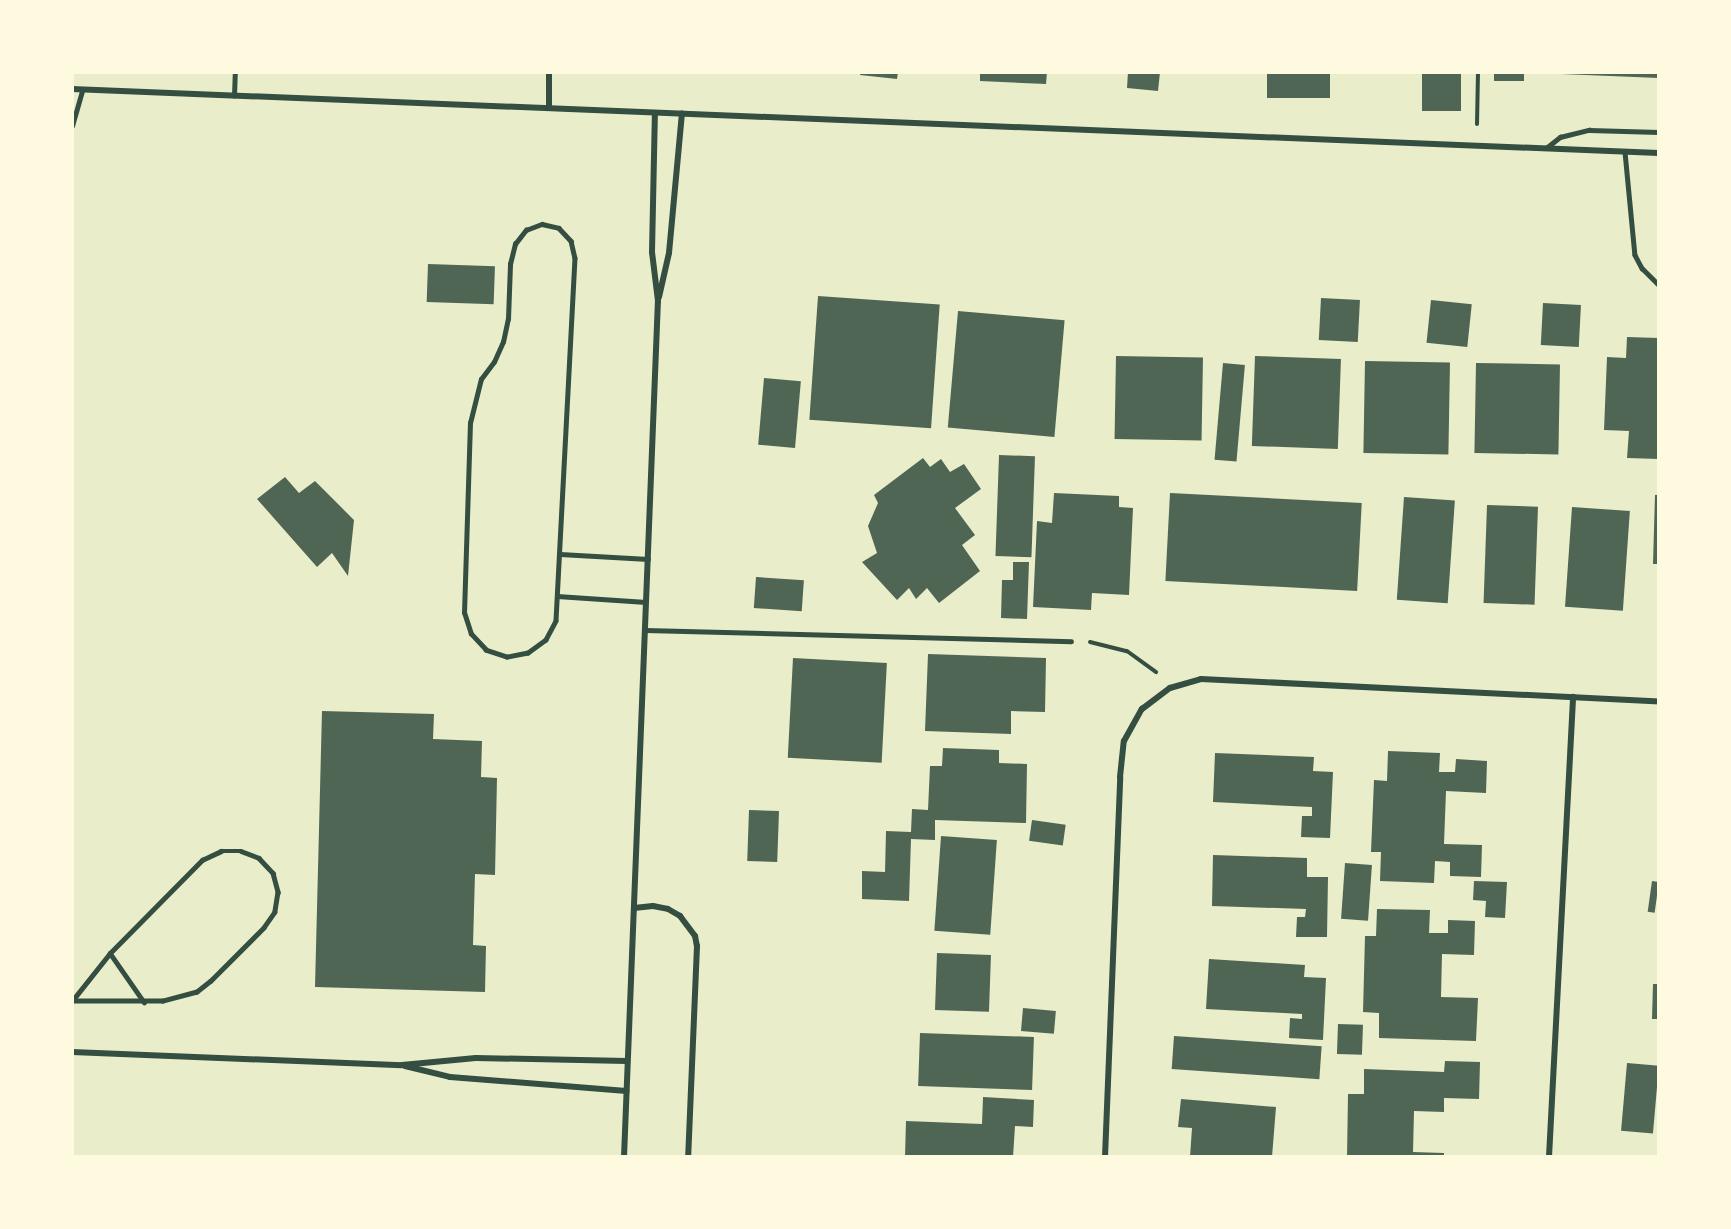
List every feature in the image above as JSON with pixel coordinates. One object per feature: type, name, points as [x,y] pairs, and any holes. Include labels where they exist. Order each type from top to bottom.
[{"type":"street","points":[[549,72],[549,108]]},
{"type":"street","points":[[72,89],[1659,153]]},
{"type":"street","points":[[624,1157],[658,301],[652,252],[655,113]]},
{"type":"street","points":[[658,301],[669,253],[682,114]]},
{"type":"street","points":[[1105,1157],[1120,777],[1124,741],[1143,709],[1170,688],[1201,679],[1659,701]]},
{"type":"street","points":[[1549,1157],[1573,697]]},
{"type":"street","points":[[634,908],[653,906],[668,909],[680,916],[695,936],[697,946],[688,1157]]},
{"type":"street","points":[[72,1052],[402,1065],[476,1058],[627,1061]]},
{"type":"street","points":[[402,1065],[450,1077],[626,1090]]},
{"type":"lane","points":[[234,96],[236,72]]},
{"type":"lane","points":[[72,126],[82,90]]},
{"type":"lane","points":[[1544,149],[1560,137],[1589,130],[1659,132]]},
{"type":"lane","points":[[1625,152],[1635,255],[1642,268],[1659,285]]},
{"type":"lane","points":[[542,224],[559,228],[572,241],[575,258],[560,554],[556,621],[546,640],[528,653],[507,657],[486,650],[471,634],[464,613],[472,413],[481,379],[494,362],[503,342],[508,319],[510,264],[515,244],[526,230],[542,224]]},
{"type":"lane","points":[[560,554],[648,559]]},
{"type":"lane","points":[[557,596],[646,602]]},
{"type":"lane","points":[[645,630],[1071,641]]},
{"type":"lane","points":[[241,850],[259,858],[273,873],[278,892],[275,912],[264,928],[197,992],[181,999],[144,1002],[72,1001],[110,953],[202,860],[221,851],[241,850]]},
{"type":"lane","points":[[110,953],[144,1002]]},
{"type":"path","points":[[1478,72],[1476,124],[1487,125]]},
{"type":"path","points":[[1071,641],[1100,642],[1127,651],[1151,667],[1170,688]]},
{"type":"building","points":[[861,72],[898,72],[897,79],[860,75]]},
{"type":"building","points":[[980,72],[1047,72],[1046,84],[980,81]]},
{"type":"building","points":[[1128,72],[1160,72],[1158,91],[1127,88]]},
{"type":"building","points":[[1267,72],[1330,72],[1330,98],[1267,98]]},
{"type":"building","points":[[1422,72],[1461,72],[1461,111],[1422,111]]},
{"type":"building","points":[[1494,72],[1524,72],[1524,81],[1494,81]]},
{"type":"building","points":[[1561,72],[1659,72],[1659,78],[1561,74]]},
{"type":"building","points":[[428,264],[495,266],[494,304],[427,302]]},
{"type":"building","points":[[818,296],[940,305],[931,428],[809,420]]},
{"type":"building","points":[[1321,298],[1360,300],[1358,342],[1319,340]]},
{"type":"building","points":[[1431,300],[1472,304],[1467,347],[1427,343]]},
{"type":"building","points":[[1543,303],[1581,305],[1579,347],[1541,345]]},
{"type":"building","points":[[958,311],[1065,320],[1054,437],[948,428]]},
{"type":"building","points":[[1627,337],[1659,338],[1659,459],[1627,458],[1629,431],[1604,430],[1607,357],[1626,358]]},
{"type":"building","points":[[1116,356],[1203,358],[1202,441],[1115,439]]},
{"type":"building","points":[[1255,356],[1341,359],[1338,449],[1252,446]]},
{"type":"building","points":[[1365,361],[1450,362],[1448,454],[1363,453]]},
{"type":"building","points":[[1223,363],[1245,365],[1236,462],[1215,460]]},
{"type":"building","points":[[1476,363],[1560,364],[1558,454],[1474,453]]},
{"type":"building","points":[[764,378],[801,381],[795,448],[758,445]]},
{"type":"building","points":[[999,455],[1035,456],[1031,557],[995,556]]},
{"type":"building","points":[[923,458],[930,467],[941,459],[950,472],[964,464],[981,489],[955,508],[975,535],[962,545],[980,571],[939,603],[927,588],[916,599],[909,588],[897,600],[862,562],[877,553],[868,526],[878,503],[874,495]]},
{"type":"building","points":[[285,477],[299,493],[315,481],[354,520],[348,576],[332,553],[317,567],[257,499]]},
{"type":"building","points":[[1054,493],[1119,496],[1119,507],[1133,508],[1129,595],[1092,593],[1091,610],[1033,607],[1037,521],[1052,523]]},
{"type":"building","points":[[1170,493],[1362,503],[1357,591],[1165,581]]},
{"type":"building","points":[[1655,495],[1659,495],[1659,564],[1653,564]]},
{"type":"building","points":[[1404,497],[1455,501],[1448,603],[1397,600]]},
{"type":"building","points":[[1487,505],[1538,507],[1535,605],[1484,603]]},
{"type":"building","points":[[1572,507],[1630,511],[1623,611],[1565,607]]},
{"type":"building","points":[[1013,562],[1029,562],[1027,619],[1001,618],[1002,580],[1013,580]]},
{"type":"building","points":[[756,577],[804,580],[802,611],[754,608]]},
{"type":"building","points":[[928,654],[1046,658],[1045,712],[1011,711],[1011,734],[925,731]]},
{"type":"building","points":[[793,658],[887,663],[882,763],[788,758]]},
{"type":"building","points":[[322,711],[434,714],[433,739],[482,741],[481,777],[497,778],[495,875],[475,874],[473,945],[486,946],[485,992],[315,987]]},
{"type":"building","points":[[943,748],[999,750],[999,763],[1027,764],[1026,823],[935,820],[935,840],[911,839],[909,901],[862,899],[862,871],[885,872],[886,831],[911,832],[912,809],[928,810],[930,766],[942,766]]},
{"type":"building","points":[[1388,751],[1440,753],[1439,772],[1455,772],[1456,759],[1487,761],[1486,793],[1446,791],[1444,844],[1482,845],[1481,877],[1450,876],[1450,862],[1435,861],[1434,883],[1380,881],[1381,852],[1371,852],[1374,780],[1387,781]]},
{"type":"building","points":[[1215,753],[1314,757],[1313,771],[1333,772],[1330,838],[1301,837],[1302,816],[1312,816],[1312,807],[1213,802]]},
{"type":"building","points":[[749,810],[779,811],[777,862],[747,861]]},
{"type":"building","points":[[1032,820],[1066,825],[1063,846],[1029,841]]},
{"type":"building","points":[[941,836],[997,840],[990,935],[934,931]]},
{"type":"building","points":[[1213,855],[1307,858],[1307,877],[1328,877],[1327,937],[1296,937],[1297,917],[1305,917],[1306,909],[1212,906]]},
{"type":"building","points":[[1345,863],[1372,865],[1368,921],[1341,919]]},
{"type":"building","points":[[1474,881],[1507,882],[1505,918],[1485,917],[1486,901],[1473,900]]},
{"type":"building","points":[[1652,881],[1659,882],[1655,913],[1648,912]]},
{"type":"building","points":[[1377,909],[1430,910],[1429,933],[1448,933],[1448,920],[1475,921],[1474,955],[1442,954],[1441,997],[1478,998],[1476,1041],[1379,1038],[1379,1013],[1363,1012],[1365,936],[1376,936]]},
{"type":"building","points":[[937,953],[991,955],[989,1012],[935,1010]]},
{"type":"building","points":[[1209,959],[1305,965],[1304,977],[1326,978],[1323,1040],[1289,1038],[1290,1018],[1302,1019],[1302,1014],[1206,1009]]},
{"type":"building","points":[[1653,984],[1659,984],[1659,1019],[1652,1019]]},
{"type":"building","points":[[1023,1008],[1056,1011],[1054,1034],[1021,1031]]},
{"type":"building","points":[[1338,1024],[1363,1025],[1362,1055],[1337,1054]]},
{"type":"building","points":[[920,1033],[1034,1037],[1032,1090],[918,1086]]},
{"type":"building","points":[[1174,1036],[1322,1046],[1319,1079],[1172,1069]]},
{"type":"building","points":[[1445,1061],[1480,1062],[1479,1099],[1444,1098],[1444,1112],[1414,1111],[1413,1152],[1444,1153],[1444,1157],[1347,1157],[1348,1094],[1364,1094],[1364,1069],[1444,1072]]},
{"type":"building","points":[[1627,1063],[1659,1066],[1653,1134],[1621,1131]]},
{"type":"building","points":[[983,1097],[1034,1100],[1033,1127],[1015,1126],[1013,1157],[905,1157],[906,1121],[982,1124]]},
{"type":"building","points":[[1181,1099],[1276,1107],[1272,1157],[1190,1157],[1192,1128],[1178,1127]]}]
